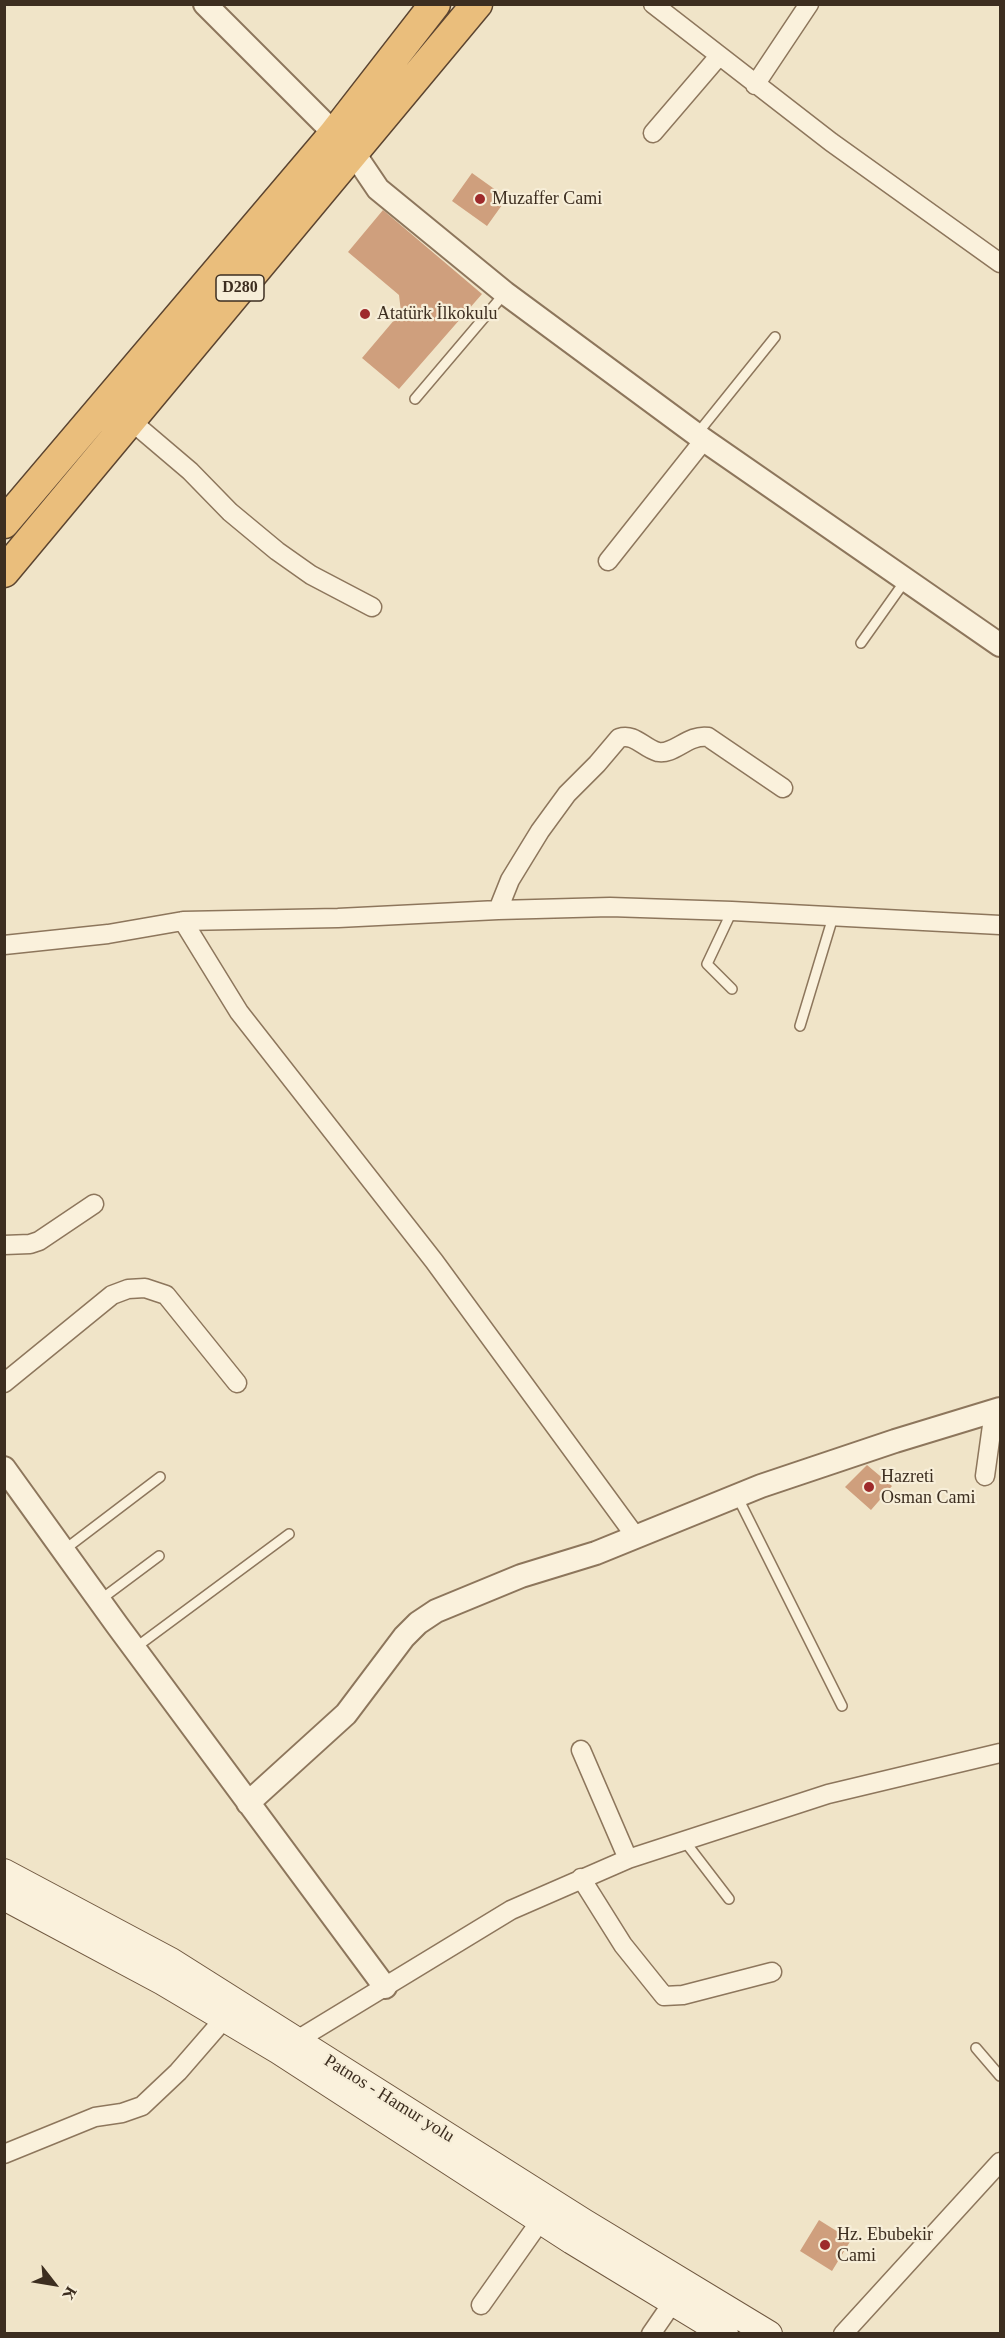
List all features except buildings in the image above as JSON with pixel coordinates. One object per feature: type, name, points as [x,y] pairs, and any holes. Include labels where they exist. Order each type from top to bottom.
[{"type":"highway","name":"D280","points":[[4,572],[130,420],[343,143],[435,4]]},
{"type":"highway","name":"D280","points":[[4,523],[343,143],[477,4]]},
{"type":"main road","name":"Patnos - Hamur yolu","points":[[4,1872],[171,1961],[288,2046],[541,2220],[725,2334]]},
{"type":"main road","name":"Patnos - Hamur yolu","points":[[4,1897],[163,1983],[224,2019],[288,2046],[768,2334]]},
{"type":"street","points":[[205,4],[343,143],[378,189],[505,293],[701,437],[1000,645]]},
{"type":"street","points":[[653,4],[755,85],[1000,263]]},
{"type":"street","points":[[755,85],[809,4]]},
{"type":"street","points":[[653,134],[719,56]]},
{"type":"street","points":[[130,420],[190,471],[230,512],[277,551],[311,575],[372,607]]},
{"type":"street","points":[[608,561],[701,437]]},
{"type":"street","points":[[498,910],[510,880],[540,831],[567,794],[619,738],[633,737],[659,752],[667,751],[699,736],[708,737],[783,788]]},
{"type":"street","points":[[4,945],[108,934],[183,921],[338,918],[498,910],[610,908],[732,911],[1000,925]]},
{"type":"street","points":[[183,921],[239,1012],[434,1261],[636,1537]]},
{"type":"street","points":[[4,1245],[30,1244],[39,1241],[94,1204]]},
{"type":"street","points":[[4,1383],[112,1295],[128,1289],[145,1288],[166,1294],[237,1383]]},
{"type":"street","points":[[248,1803],[346,1714],[404,1637],[418,1623],[436,1611],[521,1576],[596,1553],[737,1496],[895,1441],[997,1410],[995,1446],[984,1476]]},
{"type":"street","points":[[4,1468],[385,1987]]},
{"type":"street","points":[[581,1750],[628,1859]]},
{"type":"street","points":[[288,2046],[511,1910],[581,1878],[683,1839],[828,1794],[1000,1753]]},
{"type":"street","points":[[581,1878],[623,1945],[664,1996],[683,1995],[772,1972]]},
{"type":"street","points":[[4,2154],[95,2116],[122,2113],[142,2106],[178,2072],[224,2019]]},
{"type":"street","points":[[843,2334],[1000,2162]]},
{"type":"street","points":[[481,2305],[541,2220]]},
{"type":"street","points":[[651,2334],[673,2302]]},
{"type":"lane","points":[[416,399],[505,293]]},
{"type":"lane","points":[[701,437],[775,337]]},
{"type":"lane","points":[[861,643],[906,579]]},
{"type":"lane","points":[[732,911],[707,964],[732,989]]},
{"type":"lane","points":[[800,1026],[833,917]]},
{"type":"lane","points":[[64,1550],[160,1478]]},
{"type":"lane","points":[[737,1496],[842,1706]]},
{"type":"lane","points":[[135,1648],[289,1534]]},
{"type":"lane","points":[[100,1600],[159,1556]]},
{"type":"lane","points":[[683,1839],[729,1899]]},
{"type":"lane","points":[[976,2048],[1000,2076]]},
{"type":"place","name":"Muzaffer Cami","points":[[480,199]]},
{"type":"place","name":"Atatürk İlkokulu","points":[[365,314]]},
{"type":"place","name":"Hazreti Osman Cami","points":[[869,1487]]},
{"type":"place","name":"Hz. Ebubekir Cami","points":[[825,2245]]}]
